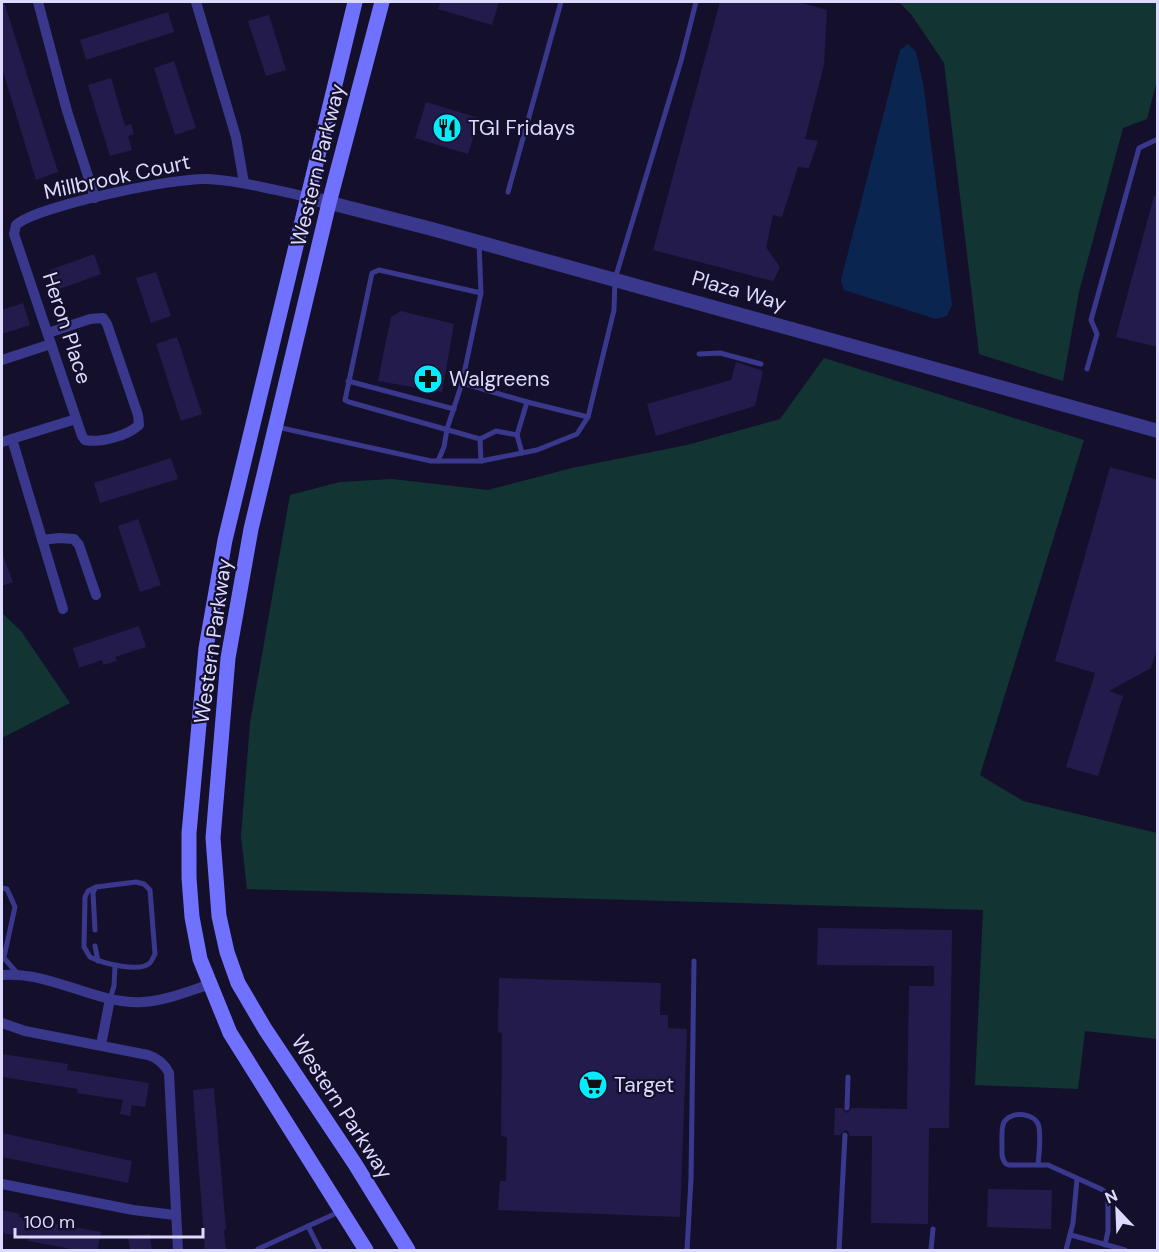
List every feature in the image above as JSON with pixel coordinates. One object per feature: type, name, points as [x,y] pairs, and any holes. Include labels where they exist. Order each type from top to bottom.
[{"type":"main road","name":"Western Parkway","points":[[355,2],[225,540],[206,648],[189,833],[189,878],[192,917],[200,959],[230,1033],[366,1251]]},
{"type":"main road","name":"Western Parkway","points":[[382,2],[329,203],[251,529],[233,628],[225,690],[213,838],[219,916],[227,952],[248,1002],[355,1164],[408,1251]]},
{"type":"street","points":[[38,2],[67,111],[95,198]]},
{"type":"street","points":[[196,2],[237,137],[244,183]]},
{"type":"street","name":"Millbrook Court","points":[[14,234],[16,225],[32,216],[95,198],[186,180],[210,179],[244,183],[307,197]]},
{"type":"street","name":"Plaza Way","points":[[307,197],[615,279],[1158,431]]},
{"type":"street","name":"Heron Place","points":[[14,234],[82,436],[94,442],[133,431],[139,425],[138,415],[108,324],[103,318],[90,319],[48,333]]},
{"type":"street","points":[[2,360],[51,344]]},
{"type":"street","points":[[63,609],[7,440],[76,419]]},
{"type":"street","points":[[42,540],[74,539],[79,544],[96,595]]},
{"type":"street","points":[[2,975],[18,974],[63,984],[110,999],[142,1002],[211,984]]},
{"type":"street","points":[[101,1046],[110,999]]},
{"type":"street","points":[[2,1023],[25,1030],[156,1057],[167,1068],[177,1251]]},
{"type":"street","points":[[2,1184],[133,1210],[175,1215]]},
{"type":"lane","points":[[508,192],[561,2]]},
{"type":"lane","points":[[275,427],[438,461],[481,461],[537,450],[577,434],[588,417],[614,310],[615,279],[681,61],[696,2]]},
{"type":"lane","points":[[1087,369],[1097,334],[1091,320],[1139,147],[1158,139]]},
{"type":"lane","points":[[438,461],[462,383],[481,292],[479,242]]},
{"type":"lane","points":[[481,292],[375,270],[370,278],[345,398],[349,402],[480,439],[496,431],[517,435]]},
{"type":"lane","points":[[699,354],[720,353],[761,364]]},
{"type":"lane","points":[[348,381],[454,409]]},
{"type":"lane","points":[[462,383],[588,417]]},
{"type":"lane","points":[[522,453],[517,435],[527,402]]},
{"type":"lane","points":[[480,439],[481,461]]},
{"type":"lane","points":[[136,882],[144,884],[150,890],[154,954],[151,962],[144,966],[115,966],[98,962],[90,957],[84,947],[85,897],[88,891],[96,887],[136,882]]},
{"type":"lane","points":[[95,930],[93,893],[96,887]]},
{"type":"lane","points":[[2,888],[7,889],[15,907],[3,957],[18,974]]},
{"type":"lane","points":[[95,946],[98,962]]},
{"type":"lane","points":[[687,1251],[692,1167],[694,961]]},
{"type":"lane","points":[[110,999],[114,986],[115,966]]},
{"type":"lane","points":[[846,1108],[848,1077]]},
{"type":"lane","points":[[1038,1165],[1040,1130],[1037,1122],[1034,1118],[1024,1115],[1008,1119],[1003,1126],[1002,1156],[1009,1165],[1038,1165],[1048,1165],[1108,1194],[1108,1231],[1105,1245]]},
{"type":"lane","points":[[839,1251],[845,1136]]},
{"type":"lane","points":[[1066,1251],[1071,1235],[1077,1179]]},
{"type":"lane","points":[[258,1249],[341,1212]]},
{"type":"lane","points":[[308,1226],[320,1251]]},
{"type":"lane","points":[[931,1251],[933,1229]]},
{"type":"lane","points":[[1071,1235],[1125,1251]]},
{"type":"green space","points":[[899,2],[1157,2],[1157,80],[1147,119],[1123,128],[1079,292],[1063,381],[979,354],[944,63],[911,14]]},
{"type":"green space","points":[[824,358],[1084,440],[980,775],[1023,801],[1157,833],[1157,1039],[1085,1031],[1078,1089],[975,1085],[983,910],[247,889],[241,836],[250,723],[290,495],[340,482],[392,479],[488,490],[572,468],[687,445],[780,419]]},
{"type":"green space","points":[[2,613],[21,631],[70,703],[2,738]]},
{"type":"water","points":[[908,44],[916,52],[923,83],[952,305],[947,316],[936,319],[844,290],[841,280],[900,50]]},
{"type":"building","points":[[2,2],[4,2],[58,172],[36,180],[2,68]]},
{"type":"building","points":[[441,2],[499,2],[492,25],[438,9]]},
{"type":"building","points":[[720,2],[798,2],[827,10],[824,65],[805,139],[818,141],[809,168],[798,167],[782,217],[773,215],[766,247],[780,267],[773,281],[653,250]]},
{"type":"building","points":[[168,12],[174,32],[86,60],[80,40]]},
{"type":"building","points":[[269,15],[286,70],[266,76],[248,21]]},
{"type":"building","points":[[174,61],[196,128],[175,135],[154,68]]},
{"type":"building","points":[[111,78],[125,126],[131,124],[134,134],[128,136],[132,150],[110,156],[88,85]]},
{"type":"building","name":"TGI Fridays","points":[[426,102],[479,118],[468,154],[415,138]]},
{"type":"building","points":[[1154,196],[1158,196],[1158,347],[1116,337]]},
{"type":"building","points":[[94,254],[101,274],[57,290],[50,270]]},
{"type":"building","points":[[156,272],[171,316],[151,323],[136,278]]},
{"type":"building","points":[[23,303],[30,325],[2,334],[2,310]]},
{"type":"building","name":"Walgreens","points":[[401,311],[454,324],[442,392],[378,381],[391,317]]},
{"type":"building","points":[[177,337],[202,414],[181,421],[156,344]]},
{"type":"building","points":[[736,362],[763,371],[755,406],[656,436],[647,404],[731,380]]},
{"type":"building","points":[[171,458],[178,479],[100,503],[94,483]]},
{"type":"building","points":[[1110,467],[1158,480],[1158,646],[1151,668],[1109,691],[1123,696],[1098,776],[1066,767],[1095,673],[1055,661]]},
{"type":"building","points":[[138,519],[161,585],[140,592],[118,526]]},
{"type":"building","points":[[2,553],[13,582],[2,586]]},
{"type":"building","points":[[139,626],[146,647],[115,657],[117,661],[103,665],[102,660],[79,668],[73,648]]},
{"type":"building","points":[[818,928],[952,930],[949,1128],[929,1128],[928,1224],[871,1223],[872,1136],[850,1136],[845,1130],[840,1135],[834,1135],[835,1108],[842,1108],[847,1113],[852,1108],[907,1109],[909,986],[934,986],[934,966],[817,965]]},
{"type":"building","name":"Target","points":[[499,978],[661,983],[660,1015],[668,1015],[668,1028],[687,1029],[680,1217],[498,1210],[500,1181],[506,1181],[507,1137],[501,1136],[502,1033],[498,1032]]},
{"type":"building","points":[[2,1054],[68,1064],[67,1070],[149,1083],[145,1107],[132,1105],[130,1116],[120,1114],[123,1100],[77,1093],[78,1089],[2,1077]]},
{"type":"building","points":[[214,1088],[226,1251],[205,1251],[193,1090]]},
{"type":"building","points":[[2,1133],[132,1161],[128,1183],[2,1157]]},
{"type":"building","points":[[988,1189],[1052,1190],[1051,1229],[987,1227]]},
{"type":"building","points":[[2,1210],[20,1214],[19,1217],[101,1232],[97,1251],[82,1251],[28,1241],[29,1238],[2,1233]]},
{"type":"building","points":[[150,1234],[152,1251],[130,1251],[128,1236]]},
{"type":"place","name":"TGI Fridays","points":[[447,128]]},
{"type":"place","name":"Walgreens","points":[[428,379]]},
{"type":"place","name":"Target","points":[[593,1085]]}]
